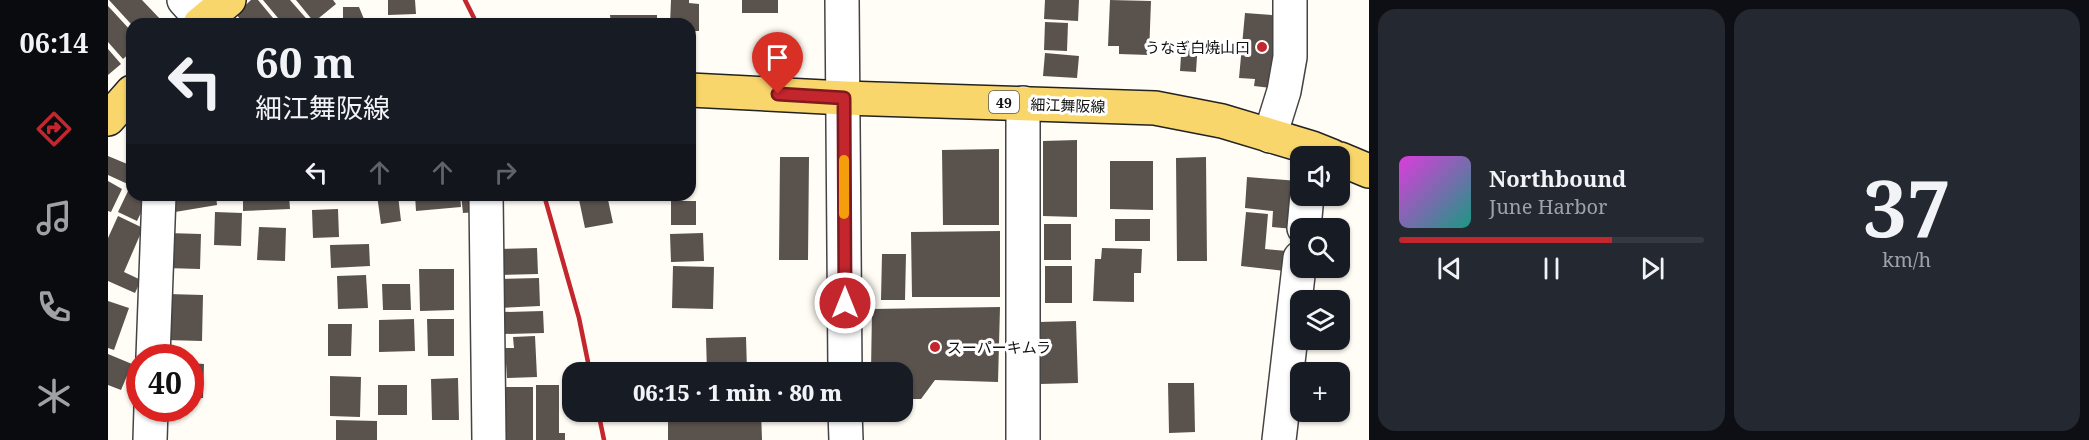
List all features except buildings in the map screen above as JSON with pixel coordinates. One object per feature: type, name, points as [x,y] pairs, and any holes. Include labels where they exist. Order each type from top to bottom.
[{"type":"main road","points":[[196,15],[229,0]]},
{"type":"main road","name":"細江舞阪線","points":[[696,90],[844,98],[1155,108],[1222,121],[1298,146]]},
{"type":"main road","points":[[126,99],[108,121],[126,125]]},
{"type":"main road","name":"細江舞阪線","points":[[1350,164],[1369,171]]},
{"type":"street","points":[[842,0],[845,362]]},
{"type":"street","points":[[1270,136],[1284,91],[1290,57],[1290,0]]},
{"type":"street","points":[[1023,103],[1023,440]]},
{"type":"street","points":[[153,344],[159,201]]},
{"type":"street","points":[[486,201],[489,440]]},
{"type":"street","points":[[1279,440],[1298,278]]},
{"type":"street","points":[[150,440],[151,422]]},
{"type":"street","points":[[845,422],[846,440]]},
{"type":"railway","points":[[465,0],[474,18]]},
{"type":"railway","points":[[546,201],[579,318],[588,362]]},
{"type":"railway","points":[[600,422],[604,440]]},
{"type":"slow traffic","points":[[844,160],[844,214]]},
{"type":"place","name":"うなぎ白焼山口","points":[[1262,47]]},
{"type":"place","name":"スーパーキムラ","points":[[935,347]]},
{"type":"route","points":[[778,94],[844,98],[845,303]]}]
